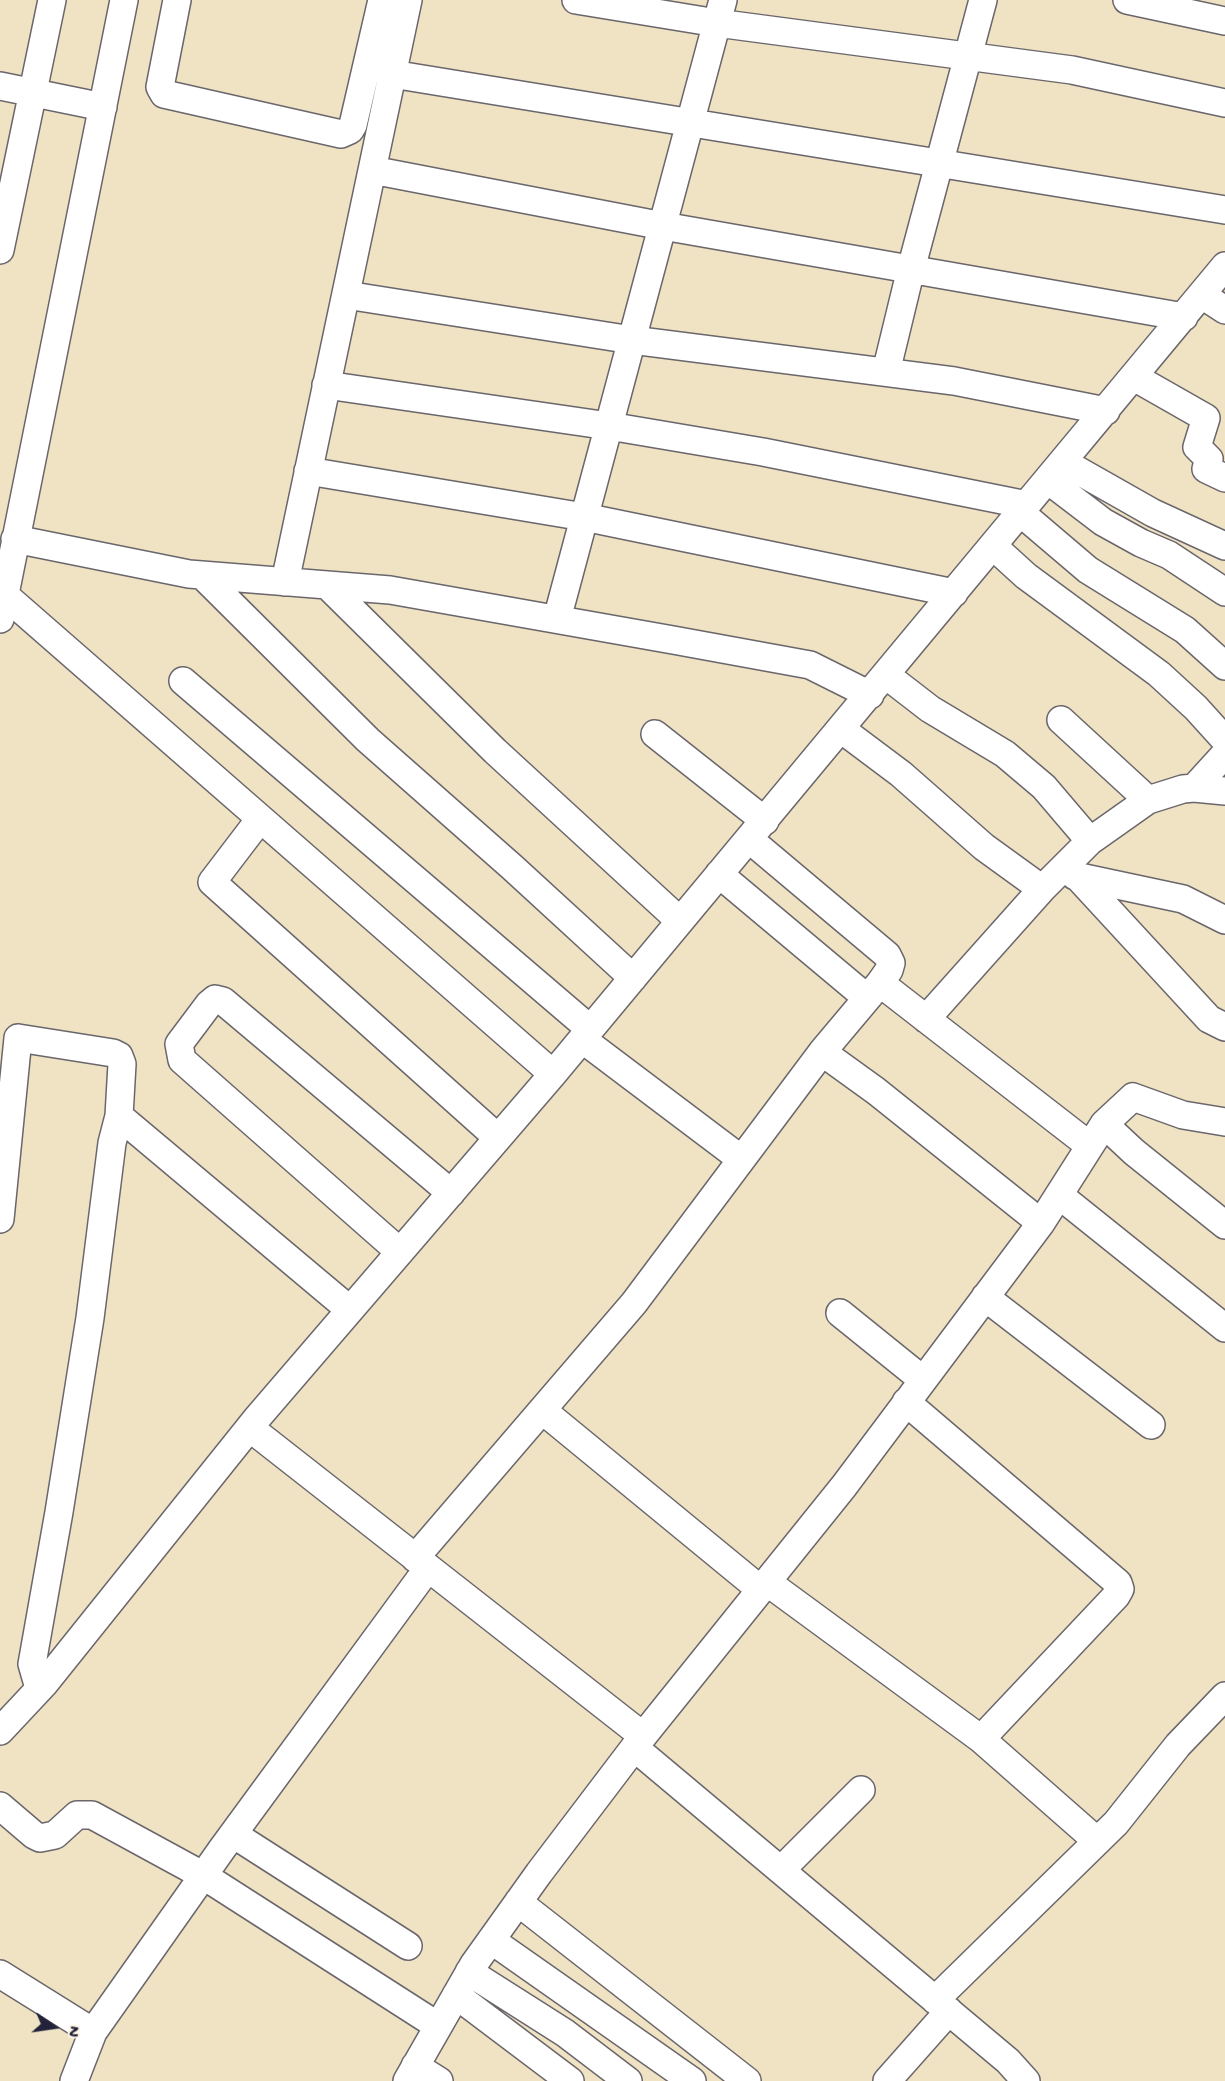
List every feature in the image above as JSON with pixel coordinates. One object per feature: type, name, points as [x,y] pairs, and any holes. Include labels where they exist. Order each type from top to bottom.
[{"type":"street","points":[[0,250],[52,0]]},
{"type":"street","points":[[95,105],[107,0]]},
{"type":"street","points":[[124,0],[95,105],[7,530],[2,602],[260,819],[553,1074]]},
{"type":"street","points":[[177,0],[160,87],[164,94],[340,134],[350,130],[353,125],[382,0]]},
{"type":"street","points":[[285,582],[408,0]]},
{"type":"street","points":[[576,0],[720,12],[969,57],[1072,70],[1225,103]]},
{"type":"street","points":[[886,372],[983,0]]},
{"type":"street","points":[[1127,0],[1225,21]]},
{"type":"street","points":[[557,619],[720,12]]},
{"type":"street","points":[[392,74],[1225,210]]},
{"type":"street","points":[[0,86],[95,105]]},
{"type":"street","points":[[372,170],[663,226],[1184,317]]},
{"type":"street","points":[[0,1731],[39,1688],[250,1428],[553,1074],[1225,267]]},
{"type":"street","points":[[346,295],[632,340],[954,381],[1106,411]]},
{"type":"street","points":[[1202,295],[1225,310]]},
{"type":"street","points":[[1134,377],[1206,418],[1197,447],[1209,459],[1206,469],[1225,478]]},
{"type":"street","points":[[326,385],[609,426],[763,452],[1024,509],[1088,570],[1185,630],[1225,666]]},
{"type":"street","points":[[308,471],[584,518],[954,593]]},
{"type":"street","points":[[1056,471],[1225,546]]},
{"type":"street","points":[[1056,471],[1103,522],[1169,555],[1225,592]]},
{"type":"street","points":[[7,530],[202,575],[390,590],[810,665],[878,685],[930,709],[1005,754],[1044,787],[1090,841]]},
{"type":"street","points":[[993,546],[1026,576],[1159,674],[1196,708],[1225,740]]},
{"type":"street","points":[[202,575],[368,740],[633,978]]},
{"type":"street","points":[[327,585],[495,751],[680,921]]},
{"type":"street","points":[[183,681],[586,1034],[741,1160]]},
{"type":"street","points":[[1061,720],[1148,800]]},
{"type":"street","points":[[841,729],[901,774],[984,847],[1059,880],[1184,899],[1225,920]]},
{"type":"street","points":[[74,2081],[93,2032],[422,1563],[542,1410],[634,1303],[822,1052],[889,970],[891,963],[887,955],[655,734]]},
{"type":"street","points":[[1194,788],[1225,754]]},
{"type":"street","points":[[926,1019],[1059,880],[1090,841],[1148,800],[1183,789],[1225,791]]},
{"type":"street","points":[[260,819],[212,882],[498,1138]]},
{"type":"street","points":[[719,874],[874,991],[926,1019],[1097,1135],[1134,1152],[1225,1225]]},
{"type":"street","points":[[1059,880],[1209,1019],[1225,1027]]},
{"type":"street","points":[[400,1252],[182,1060],[179,1044],[208,1004],[215,999],[223,1001],[451,1192]]},
{"type":"street","points":[[0,1219],[18,1038],[113,1053],[119,1056],[122,1064],[119,1116],[112,1143],[87,1341],[32,1664],[39,1688]]},
{"type":"street","points":[[822,1052],[876,1091],[1041,1223]]},
{"type":"street","points":[[439,2081],[411,2073],[463,1983],[491,1940],[639,1742],[844,1486],[1041,1223],[1097,1135],[1133,1097],[1183,1115],[1225,1122]]},
{"type":"street","points":[[119,1116],[350,1310]]},
{"type":"street","points":[[1059,1195],[1225,1328]]},
{"type":"street","points":[[985,1297],[1151,1425]]},
{"type":"street","points":[[840,1313],[923,1380]]},
{"type":"street","points":[[906,1402],[1118,1583],[1120,1589],[1116,1596],[981,1739]]},
{"type":"street","points":[[542,1410],[764,1586],[981,1739],[1097,1841]]},
{"type":"street","points":[[250,1428],[422,1563],[639,1742],[781,1870],[1008,2061],[1026,2081]]},
{"type":"street","points":[[887,2081],[942,2005],[1116,1823],[1178,1745],[1225,1696]]},
{"type":"street","points":[[781,1870],[861,1790]]},
{"type":"street","points":[[0,1806],[40,1838],[55,1835],[77,1815],[92,1815],[204,1876],[438,2026]]},
{"type":"street","points":[[233,1834],[408,1946]]},
{"type":"street","points":[[518,1902],[747,2081]]},
{"type":"street","points":[[491,1940],[692,2081]]},
{"type":"street","points":[[0,1974],[93,2032]]},
{"type":"street","points":[[463,1983],[570,2081]]},
{"type":"street","points":[[463,1983],[565,2033],[628,2081]]}]
